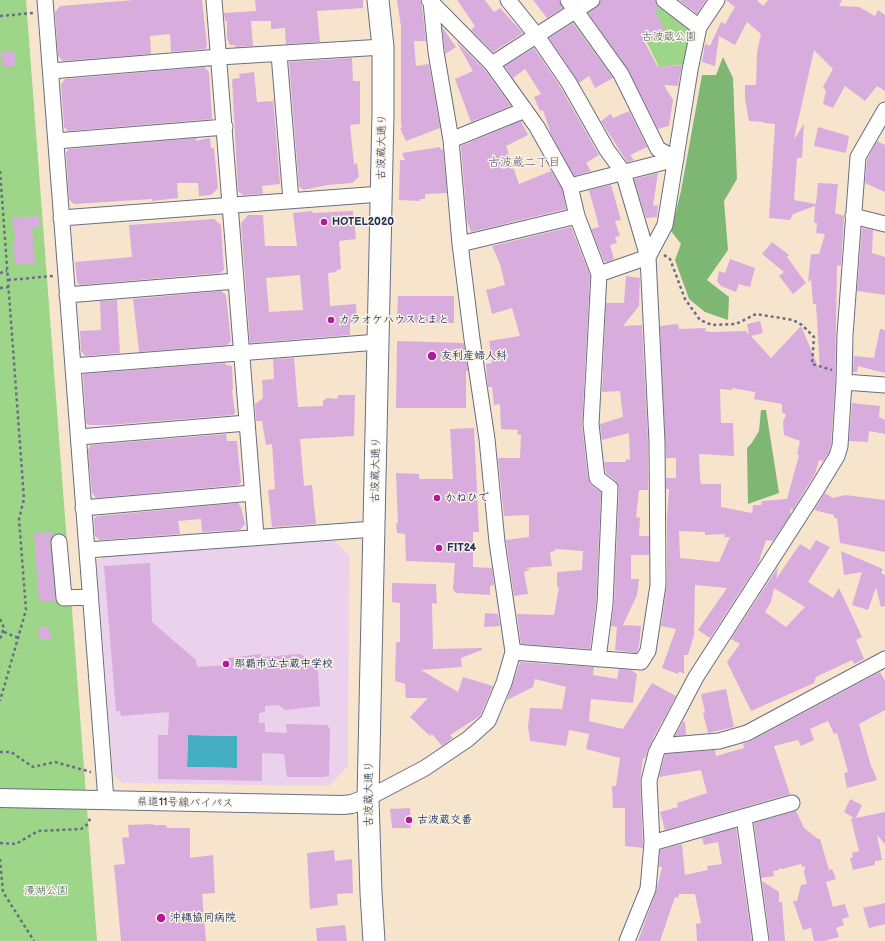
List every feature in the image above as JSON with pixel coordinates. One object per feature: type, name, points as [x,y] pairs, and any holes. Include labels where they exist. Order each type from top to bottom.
[{"type":"highway","name":"古波蔵大通り","points":[[374,941],[370,886],[368,798],[383,47],[378,0]]},
{"type":"main road","name":"県道11号線バイパス","points":[[0,798],[343,805],[352,804],[368,798]]},
{"type":"street","points":[[214,0],[256,536]]},
{"type":"street","points":[[508,0],[537,36],[569,83],[607,150],[623,172],[650,252],[657,442],[658,585],[648,651],[641,662],[513,652]]},
{"type":"street","points":[[492,64],[537,36],[572,4],[592,0]]},
{"type":"street","points":[[664,0],[699,27]]},
{"type":"street","points":[[599,274],[650,252],[665,225],[690,70],[699,27],[717,0]]},
{"type":"street","points":[[430,1],[492,64],[537,128],[570,186],[577,216],[599,274],[591,424],[597,478],[610,488],[605,604],[598,659]]},
{"type":"street","points":[[368,798],[425,768],[468,739],[488,721],[504,682],[513,652],[460,244],[451,140],[436,52],[430,1]]},
{"type":"street","points":[[572,4],[621,74],[658,149],[676,159]]},
{"type":"street","points":[[41,6],[51,71],[106,800]]},
{"type":"street","points":[[51,71],[218,57],[383,47]]},
{"type":"street","points":[[279,54],[290,200]]},
{"type":"street","points":[[451,140],[525,110]]},
{"type":"street","points":[[627,941],[648,889],[652,843],[649,781],[659,746],[696,677],[837,456],[840,446],[844,378],[844,335],[858,157],[885,110]]},
{"type":"street","points":[[56,141],[225,127]]},
{"type":"street","points":[[570,186],[676,159]]},
{"type":"street","points":[[61,218],[230,204],[381,194]]},
{"type":"street","points":[[460,244],[577,216]]},
{"type":"street","points":[[853,216],[885,224]]},
{"type":"street","points":[[67,295],[236,280]]},
{"type":"street","points":[[73,366],[378,342]]},
{"type":"street","points":[[844,378],[885,385]]},
{"type":"street","points":[[79,437],[247,423]]},
{"type":"street","points":[[83,508],[252,493]]},
{"type":"street","points":[[87,550],[256,536],[374,529]]},
{"type":"street","points":[[59,542],[64,598],[90,597]]},
{"type":"street","points":[[659,746],[719,741],[747,733],[885,659]]},
{"type":"street","points":[[652,843],[792,803]]},
{"type":"street","points":[[744,817],[761,941]]},
{"type":"path","points":[[0,16],[41,6]]},
{"type":"path","points":[[0,171],[24,499],[19,519],[26,610],[0,701]]},
{"type":"path","points":[[650,252],[670,259],[685,299],[700,320],[712,325],[736,324],[756,314],[793,320],[802,325],[814,337],[812,364],[844,378]]},
{"type":"path","points":[[0,272],[7,271]]},
{"type":"path","points":[[8,280],[58,275]]},
{"type":"path","points":[[0,288],[9,287]]},
{"type":"path","points":[[0,619],[4,624],[4,632],[0,639]]},
{"type":"path","points":[[4,632],[18,638]]},
{"type":"path","points":[[0,752],[11,752],[33,767],[55,762],[84,769],[95,774]]},
{"type":"path","points":[[0,843],[16,844],[38,831],[81,829],[88,824],[91,816]]},
{"type":"path","points":[[0,859],[3,892],[34,941]]},
{"type":"shaded area","name":"那覇市立古蔵中学校","points":[[333,539],[349,555],[348,766],[329,786],[122,783],[113,774],[97,562],[104,556]]},
{"type":"green space","name":"漫湖公園","points":[[0,0],[26,0],[97,941],[0,941]]},
{"type":"green space","name":"古波蔵公園","points":[[626,0],[659,0],[694,27],[687,64],[659,67]]},
{"type":"green space","points":[[723,57],[733,78],[737,179],[724,201],[728,250],[707,280],[729,297],[728,320],[705,312],[689,299],[675,260],[681,244],[671,231],[681,191],[702,75],[716,75]]},
{"type":"green space","points":[[761,410],[766,410],[779,493],[748,504],[747,448],[759,431]]},
{"type":"water","points":[[188,735],[237,736],[237,768],[187,767]]},
{"type":"building","points":[[134,0],[202,0],[207,46],[205,49],[171,52],[170,34],[150,36],[151,54],[63,61],[58,56],[55,12],[60,6]]},
{"type":"building","points":[[255,0],[363,0],[363,8],[317,11],[320,42],[286,44],[285,28],[271,29],[271,21],[251,21],[253,46],[235,47],[235,45],[230,45],[227,38],[227,21],[225,21],[224,13],[256,11]]},
{"type":"building","points":[[397,0],[420,0],[426,41],[414,41],[416,66],[429,64],[440,128],[406,141],[400,128],[402,127],[401,27]]},
{"type":"building","points":[[457,0],[485,0],[494,12],[500,8],[523,33],[493,52],[471,30],[475,26]]},
{"type":"building","points":[[533,0],[559,0],[563,8],[547,18]]},
{"type":"building","points":[[601,0],[655,0],[660,8],[655,10],[665,31],[644,41],[658,67],[682,65],[678,86],[664,85],[673,100],[669,126],[658,129],[628,69],[588,13],[597,7]]},
{"type":"building","points":[[679,0],[706,0],[697,14]]},
{"type":"building","points":[[726,0],[757,0],[763,6],[768,0],[842,0],[839,6],[859,7],[875,16],[878,10],[885,15],[885,91],[877,86],[865,101],[845,86],[833,108],[823,104],[826,91],[823,87],[833,69],[814,50],[794,139],[804,124],[802,158],[797,158],[794,200],[816,204],[818,183],[838,184],[835,213],[844,216],[841,265],[837,266],[835,382],[831,444],[829,452],[823,461],[819,460],[815,474],[793,510],[791,508],[790,515],[773,541],[766,540],[758,564],[710,638],[698,630],[727,588],[695,585],[694,635],[688,655],[684,655],[684,674],[679,671],[678,674],[662,668],[676,629],[661,626],[667,585],[667,517],[669,489],[666,489],[666,478],[676,478],[676,458],[666,458],[660,326],[678,324],[679,329],[706,328],[705,331],[710,332],[746,331],[749,335],[747,324],[760,321],[763,333],[751,336],[771,358],[801,326],[820,371],[816,304],[813,304],[811,279],[808,282],[811,254],[819,254],[825,234],[816,233],[817,223],[814,223],[815,206],[793,214],[790,220],[769,218],[775,124],[749,121],[745,99],[745,85],[756,85],[757,52],[761,34],[747,22],[735,45],[719,36],[715,66],[702,62],[705,44],[710,46],[721,22],[725,24],[735,7]],"holes":[[[732,388],[755,392],[754,399],[782,404],[782,412],[786,415],[783,422],[784,435],[800,441],[797,455],[799,455],[787,499],[762,501],[761,505],[753,505],[752,513],[721,507],[721,484],[701,484],[700,478],[699,454],[734,456],[733,423],[721,423],[720,389],[732,390]],[[679,531],[705,532],[705,535],[725,534],[724,537],[730,537],[719,562],[680,558]]]},
{"type":"building","points":[[573,23],[613,78],[595,88],[589,76],[579,83],[549,38]]},
{"type":"building","points":[[442,27],[456,47],[445,54],[445,51]]},
{"type":"building","points":[[456,41],[485,70],[511,106],[471,122],[455,79],[473,71]]},
{"type":"building","points":[[534,48],[561,88],[599,155],[586,163],[591,171],[574,176],[551,134],[543,110],[540,111],[534,97],[541,94],[525,69],[513,78],[505,66]]},
{"type":"building","points":[[1,52],[14,52],[16,66],[3,67]]},
{"type":"building","points":[[352,58],[353,81],[360,81],[360,124],[350,125],[354,164],[357,163],[359,177],[352,183],[327,185],[303,190],[299,186],[289,62]]},
{"type":"building","points":[[204,67],[209,72],[212,119],[68,131],[64,127],[61,84],[65,79]]},
{"type":"building","points":[[254,72],[257,102],[273,101],[280,184],[262,186],[263,194],[243,195],[238,191],[232,79],[240,78],[239,74]]},
{"type":"building","points":[[629,111],[647,147],[630,155],[634,160],[627,162],[601,121],[611,114],[613,118]]},
{"type":"building","points":[[521,121],[528,135],[506,146],[519,184],[551,171],[562,189],[566,209],[471,232],[467,221],[461,146]]},
{"type":"building","points":[[818,127],[849,136],[846,153],[814,146]]},
{"type":"building","points":[[197,138],[195,141],[210,138],[211,148],[214,148],[218,188],[211,195],[199,196],[198,183],[177,183],[178,198],[152,201],[152,199],[74,204],[69,199],[66,152],[69,149]]},
{"type":"building","points":[[877,141],[885,145],[885,192],[865,183],[867,160]]},
{"type":"building","points":[[440,147],[441,150],[443,149],[447,193],[425,194],[425,199],[420,199],[420,201],[399,200],[400,160],[405,160],[402,153]]},
{"type":"building","points":[[658,173],[653,206],[658,205],[657,217],[646,218],[634,179]]},
{"type":"building","points":[[611,185],[621,220],[615,221],[620,236],[615,237],[617,243],[610,245],[614,259],[608,262],[604,261],[591,229],[599,227],[589,190]]},
{"type":"building","points":[[312,211],[313,213],[353,211],[356,239],[339,241],[341,269],[337,270],[336,272],[328,273],[330,306],[356,304],[357,322],[350,323],[350,335],[250,343],[241,223],[248,215],[263,215],[265,246],[297,246],[293,213]],"holes":[[[300,275],[303,310],[269,312],[266,278]]]},
{"type":"building","points":[[39,216],[40,227],[32,227],[35,263],[15,264],[13,242],[16,242],[12,218]]},
{"type":"building","points":[[214,219],[221,225],[224,270],[220,273],[80,285],[77,282],[75,262],[132,257],[129,225]]},
{"type":"building","points":[[571,227],[590,275],[582,425],[588,479],[591,485],[601,492],[596,603],[590,649],[521,644],[517,614],[554,615],[559,587],[557,587],[557,572],[582,570],[583,551],[555,549],[555,551],[550,552],[552,566],[523,568],[531,569],[524,572],[528,594],[514,596],[506,540],[529,537],[529,515],[504,516],[498,458],[520,458],[521,435],[517,434],[518,430],[501,429],[500,404],[494,405],[492,387],[488,387],[486,364],[492,363],[489,341],[520,336],[512,308],[492,314],[486,290],[505,285],[500,264],[492,246]]},
{"type":"building","points":[[862,228],[873,230],[872,253],[885,257],[885,295],[857,291]]},
{"type":"building","points":[[772,242],[789,255],[787,257],[806,283],[793,294],[779,276],[784,272],[762,254]]},
{"type":"building","points":[[730,259],[755,268],[750,287],[739,284],[736,292],[721,286],[717,281],[719,271],[725,273]]},
{"type":"building","points":[[626,276],[640,278],[639,306],[623,326],[642,325],[648,442],[648,490],[639,490],[636,517],[640,518],[639,536],[649,536],[649,555],[631,555],[631,579],[639,579],[637,595],[623,625],[641,626],[639,647],[636,653],[615,650],[617,627],[611,626],[614,604],[619,488],[616,481],[606,473],[604,462],[626,462],[626,459],[630,460],[629,433],[602,440],[600,424],[623,417],[620,391],[602,392],[606,303],[624,303]]},
{"type":"building","points":[[221,291],[226,295],[231,341],[227,345],[139,352],[133,299]]},
{"type":"building","points":[[398,296],[454,296],[454,323],[397,323]]},
{"type":"building","points":[[117,300],[120,353],[85,356],[81,351],[80,331],[101,330],[100,301]]},
{"type":"building","points":[[880,329],[885,330],[885,373],[858,366],[857,372],[853,372],[854,356],[874,358]]},
{"type":"building","points":[[397,341],[464,343],[468,371],[466,371],[466,408],[396,408]]},
{"type":"building","points":[[294,358],[298,407],[323,406],[323,401],[327,398],[337,399],[338,395],[355,395],[354,436],[300,439],[304,486],[312,485],[316,524],[272,527],[268,490],[275,489],[272,444],[266,445],[262,421],[256,421],[255,404],[263,398],[262,380],[274,379],[273,359]]},
{"type":"building","points":[[225,363],[226,365],[232,366],[232,390],[235,413],[233,415],[109,425],[89,425],[86,423],[83,374]]},
{"type":"building","points":[[852,403],[880,406],[879,417],[885,420],[885,434],[869,431],[868,442],[849,441]]},
{"type":"building","points":[[474,428],[479,532],[473,532],[473,567],[492,568],[494,585],[490,586],[490,595],[456,593],[453,589],[455,563],[406,561],[405,534],[397,533],[396,523],[398,523],[396,473],[419,474],[419,479],[453,479],[450,429]]},
{"type":"building","points":[[226,434],[227,441],[237,441],[241,482],[238,485],[96,498],[92,493],[88,450],[91,445]]},
{"type":"building","points":[[825,493],[833,498],[845,495],[885,500],[885,552],[840,543],[837,518],[834,518],[834,515],[814,510]]},
{"type":"building","points":[[238,503],[241,507],[245,524],[240,530],[202,532],[201,519],[178,521],[180,534],[100,540],[95,536],[94,518],[98,516]]},
{"type":"building","points":[[52,532],[50,543],[56,601],[39,602],[34,533]]},
{"type":"building","points":[[816,540],[830,547],[808,582],[833,598],[839,588],[862,637],[856,640],[864,659],[854,664],[852,660],[816,677],[814,683],[751,711],[727,662],[740,644],[731,639],[778,567],[776,579],[800,544],[810,550]],"holes":[[[774,588],[805,607],[786,627],[765,612],[771,602]]]},
{"type":"building","points":[[841,551],[883,569],[881,573],[885,575],[885,606],[881,607],[876,587],[868,610],[852,605],[862,572],[844,575]]},
{"type":"building","points":[[150,563],[152,622],[196,660],[197,667],[228,665],[228,658],[261,654],[261,657],[300,654],[314,662],[318,672],[320,706],[286,710],[278,705],[265,706],[265,712],[259,713],[259,723],[265,723],[265,732],[287,733],[286,724],[327,725],[330,729],[329,775],[325,777],[287,777],[284,754],[262,753],[262,781],[158,779],[158,735],[168,735],[169,712],[121,716],[120,711],[116,711],[104,566]],"holes":[[[188,735],[237,736],[237,768],[187,767]]]},
{"type":"building","points":[[392,583],[436,584],[437,604],[432,603],[433,649],[482,648],[482,650],[461,658],[462,667],[421,670],[458,692],[463,677],[493,686],[480,716],[450,735],[453,738],[442,746],[432,734],[430,736],[410,717],[428,698],[406,698],[405,684],[395,681],[396,642],[400,642],[400,603],[392,602]]},
{"type":"building","points":[[485,613],[498,614],[500,626],[484,627]]},
{"type":"building","points":[[38,627],[50,627],[51,640],[39,640]]},
{"type":"building","points":[[520,662],[594,667],[593,675],[617,679],[619,669],[631,670],[637,674],[633,703],[591,699],[589,721],[623,729],[652,683],[676,696],[651,742],[645,758],[643,758],[640,781],[643,848],[625,846],[625,808],[613,808],[612,786],[616,786],[620,758],[586,749],[589,734],[569,730],[566,746],[530,741],[528,727],[530,708],[562,709],[566,687],[535,679],[533,687],[507,700]]},
{"type":"building","points":[[880,672],[885,681],[885,710],[859,724],[872,769],[877,780],[847,788],[844,773],[848,772],[837,733],[834,734],[828,721],[810,729],[814,740],[801,746],[798,740],[774,746],[790,794],[665,830],[660,812],[678,807],[677,803],[707,793],[701,770],[659,777],[665,754],[715,750],[716,756],[744,748],[743,744]]},
{"type":"building","points":[[726,689],[734,727],[708,733],[703,713],[705,712],[701,694]]},
{"type":"building","points":[[683,722],[685,722],[686,735],[675,736]]},
{"type":"building","points":[[850,799],[862,805],[856,818],[885,812],[885,844],[877,835],[882,860],[875,861],[875,865],[853,870],[850,858],[853,857],[852,853],[859,851],[851,819],[854,818],[844,812]]},
{"type":"building","points":[[410,808],[411,828],[392,828],[390,809]]},
{"type":"building","points":[[796,811],[804,828],[820,839],[829,870],[832,869],[836,879],[826,882],[833,907],[845,904],[849,917],[842,919],[844,925],[836,928],[839,937],[824,941],[814,941],[811,928],[803,930],[793,901],[797,901],[801,885],[807,884],[804,872],[805,866],[802,867],[801,864],[782,869],[779,868],[779,870],[773,871],[774,876],[761,878],[754,823]]},
{"type":"building","name":"沖縄協同病院","points":[[128,825],[166,825],[167,828],[190,828],[190,858],[213,855],[215,893],[202,894],[206,941],[121,941],[114,865],[125,864],[122,838],[129,837]]},
{"type":"building","points":[[736,828],[752,941],[697,941],[696,924],[701,923],[695,894],[679,894],[678,898],[675,897],[660,941],[638,941],[656,892],[662,867],[659,867],[660,850],[682,844],[685,875],[708,870],[707,866],[722,864],[718,842],[704,845],[702,838]]},
{"type":"building","points":[[334,850],[335,861],[352,859],[353,893],[337,894],[338,905],[310,909],[307,853]]},
{"type":"building","points":[[762,881],[779,892],[779,902],[782,902],[785,941],[770,941]]},
{"type":"building","points":[[885,903],[885,924],[869,928],[863,908]]},
{"type":"building","points":[[345,925],[347,941],[317,941],[316,928]]},
{"type":"place","name":"HOTEL2020","points":[[324,222]]},
{"type":"place","name":"カラオケハウスとまと","points":[[331,320]]},
{"type":"place","name":"友利産婦人科","points":[[432,356]]},
{"type":"place","name":"かねひで","points":[[437,498]]},
{"type":"place","name":"FIT24","points":[[439,548]]},
{"type":"place","name":"那覇市立古蔵中学校","points":[[226,664]]},
{"type":"place","name":"古波蔵交番","points":[[409,820]]},
{"type":"place","name":"沖縄協同病院","points":[[161,918]]},
{"type":"district","name":"古波蔵二丁目","points":[[524,163]]}]
